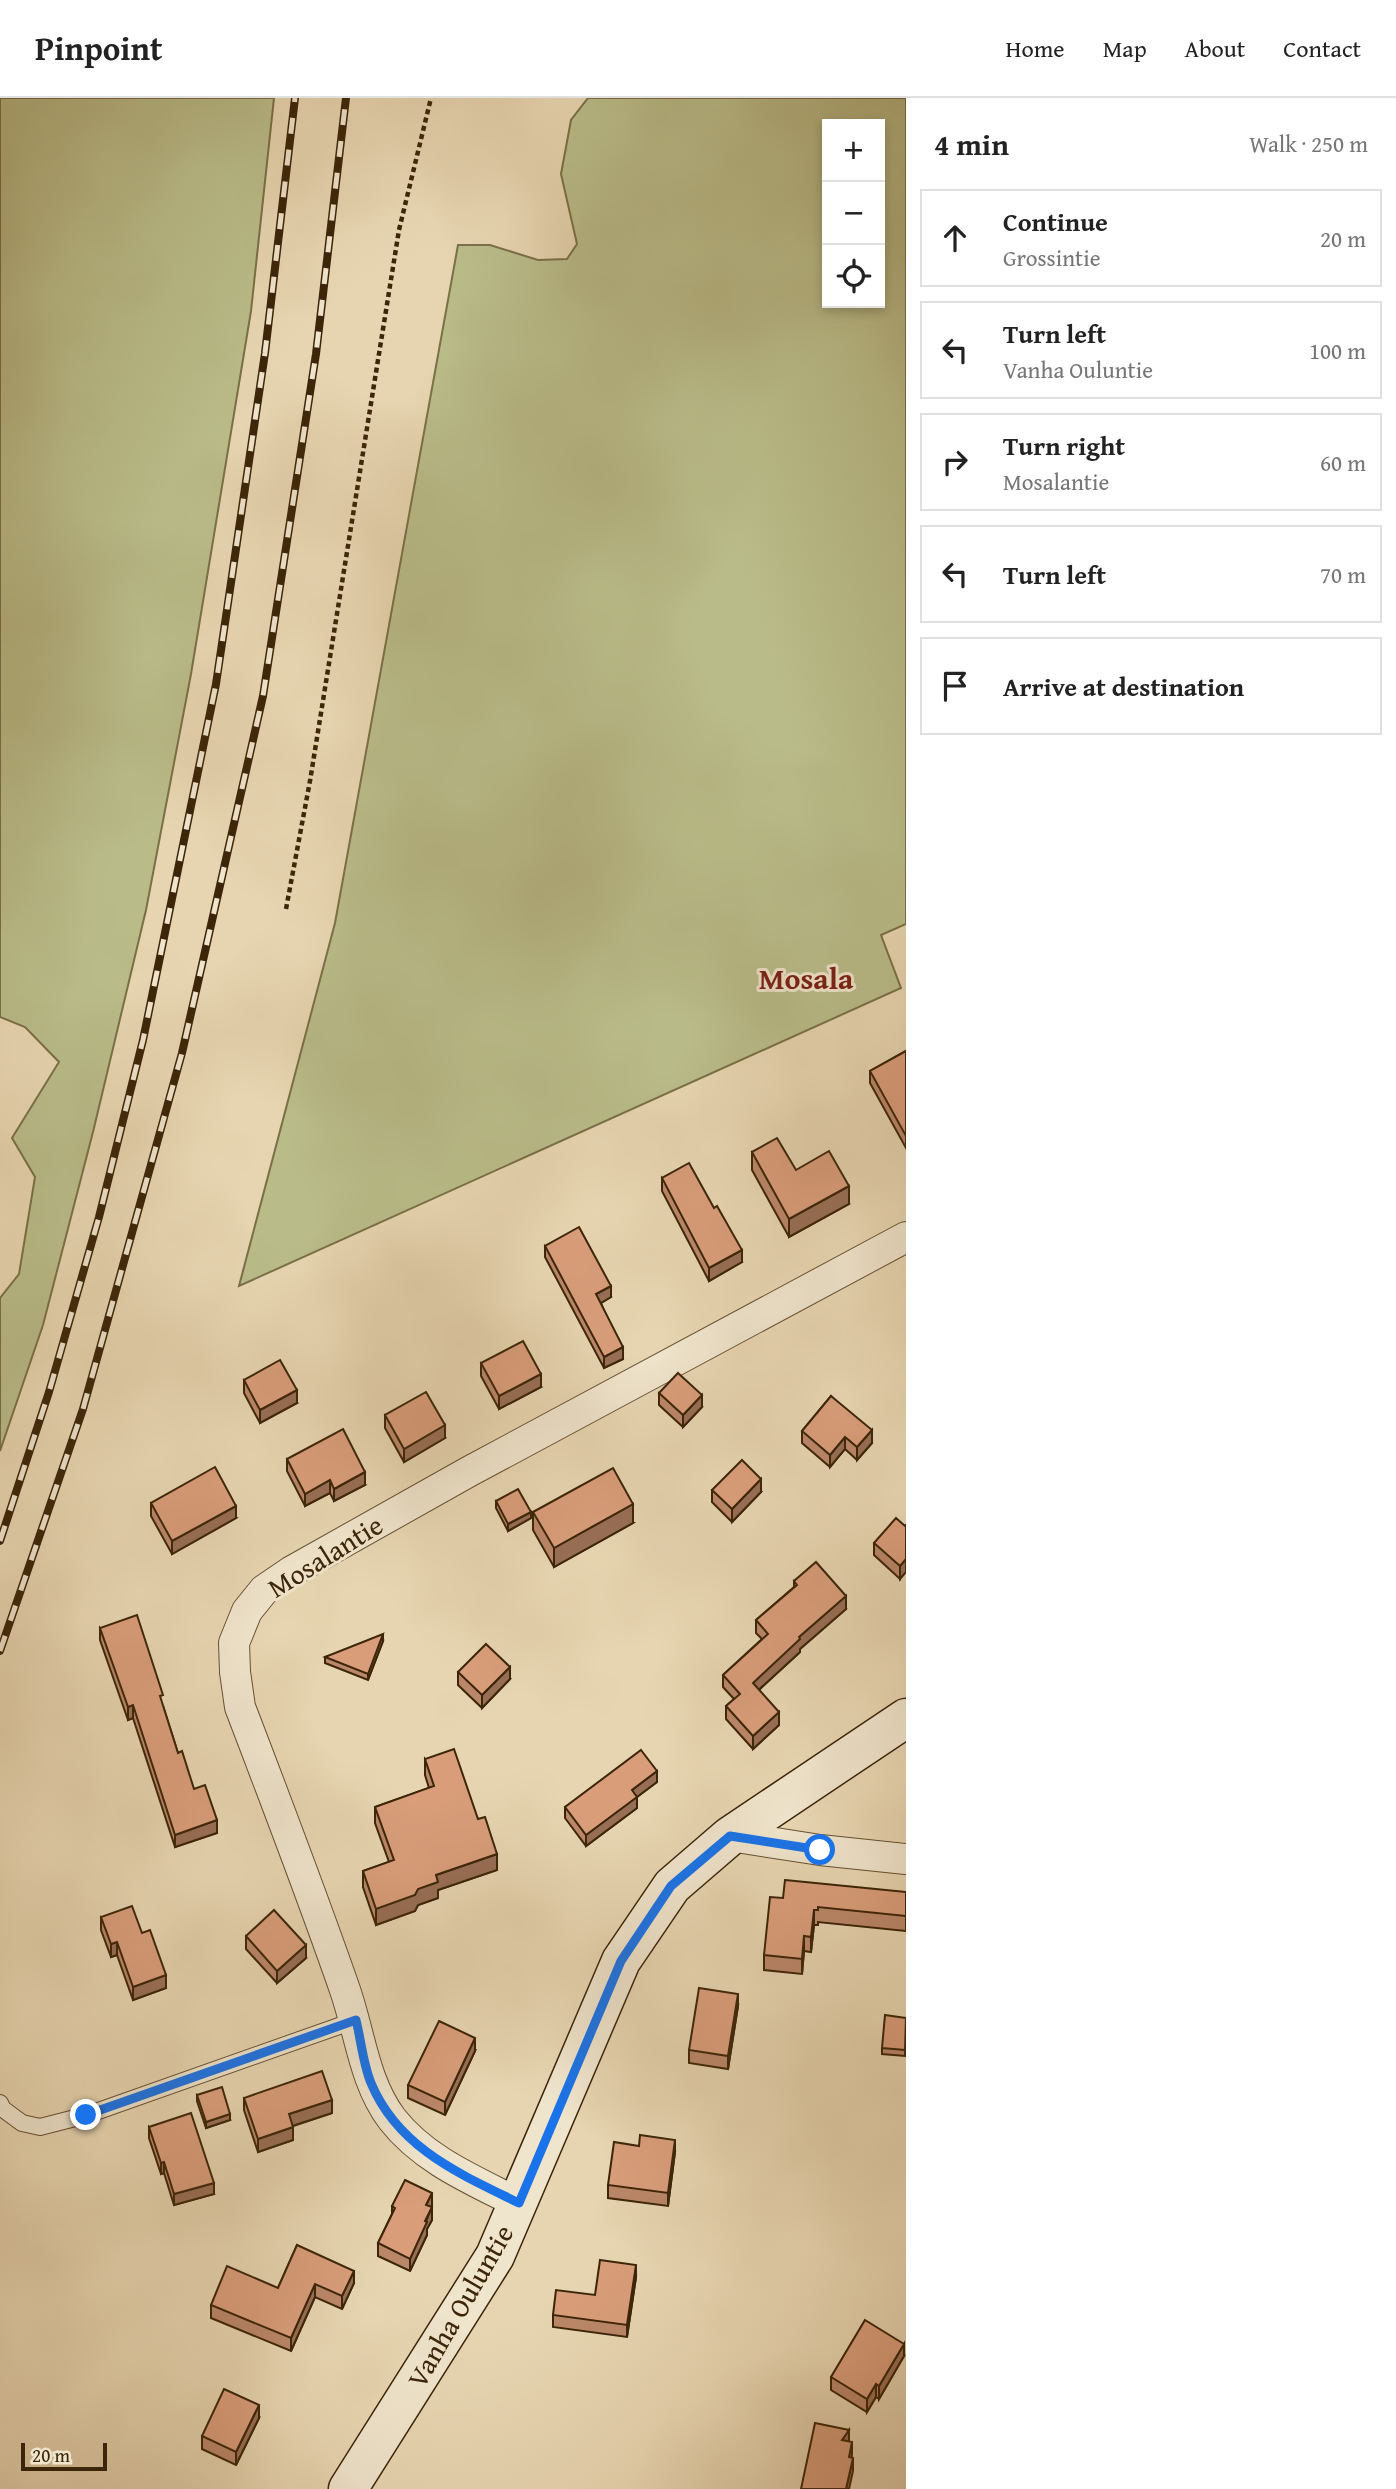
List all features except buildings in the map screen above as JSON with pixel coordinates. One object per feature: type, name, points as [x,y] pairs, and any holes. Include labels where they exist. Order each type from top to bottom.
[{"type":"street","name":"Mosalantie","points":[[519,2203],[451,2169],[415,2145],[391,2117],[371,2083],[356,2020],[240,1707],[234,1643],[247,1611],[264,1590],[292,1570],[470,1471],[906,1237]]},
{"type":"street","name":"Vanha Ouluntie","points":[[348,2489],[495,2256],[621,1961],[671,1886],[730,1836],[906,1718]]},
{"type":"street","points":[[730,1836],[820,1850],[906,1859]]},
{"type":"lane","points":[[0,2103],[3,2109],[22,2123],[40,2127],[86,2115],[356,2020]]},
{"type":"path","points":[[286,909],[310,781],[399,230],[431,98]]},
{"type":"green space","points":[[0,98],[274,98],[251,311],[191,674],[146,910],[43,1325],[0,1451],[0,1298],[19,1274],[35,1177],[12,1138],[59,1062],[25,1027],[0,1017]]},
{"type":"green space","points":[[588,98],[906,98],[906,924],[881,935],[901,988],[239,1286],[335,923],[458,245],[490,245],[538,260],[567,259],[577,244],[561,174],[571,120]]},
{"type":"railway","points":[[0,1541],[49,1392],[99,1217],[143,1040],[216,684],[265,353],[295,98]]},
{"type":"railway","points":[[0,1651],[83,1409],[182,1053],[263,696],[316,354],[346,98]]},
{"type":"district","name":"Mosala","points":[[806,979]]},
{"type":"route","points":[[86,2115],[356,2020],[371,2083],[391,2117],[415,2145],[451,2169],[519,2203],[621,1961],[671,1886],[730,1836],[820,1850]]}]
